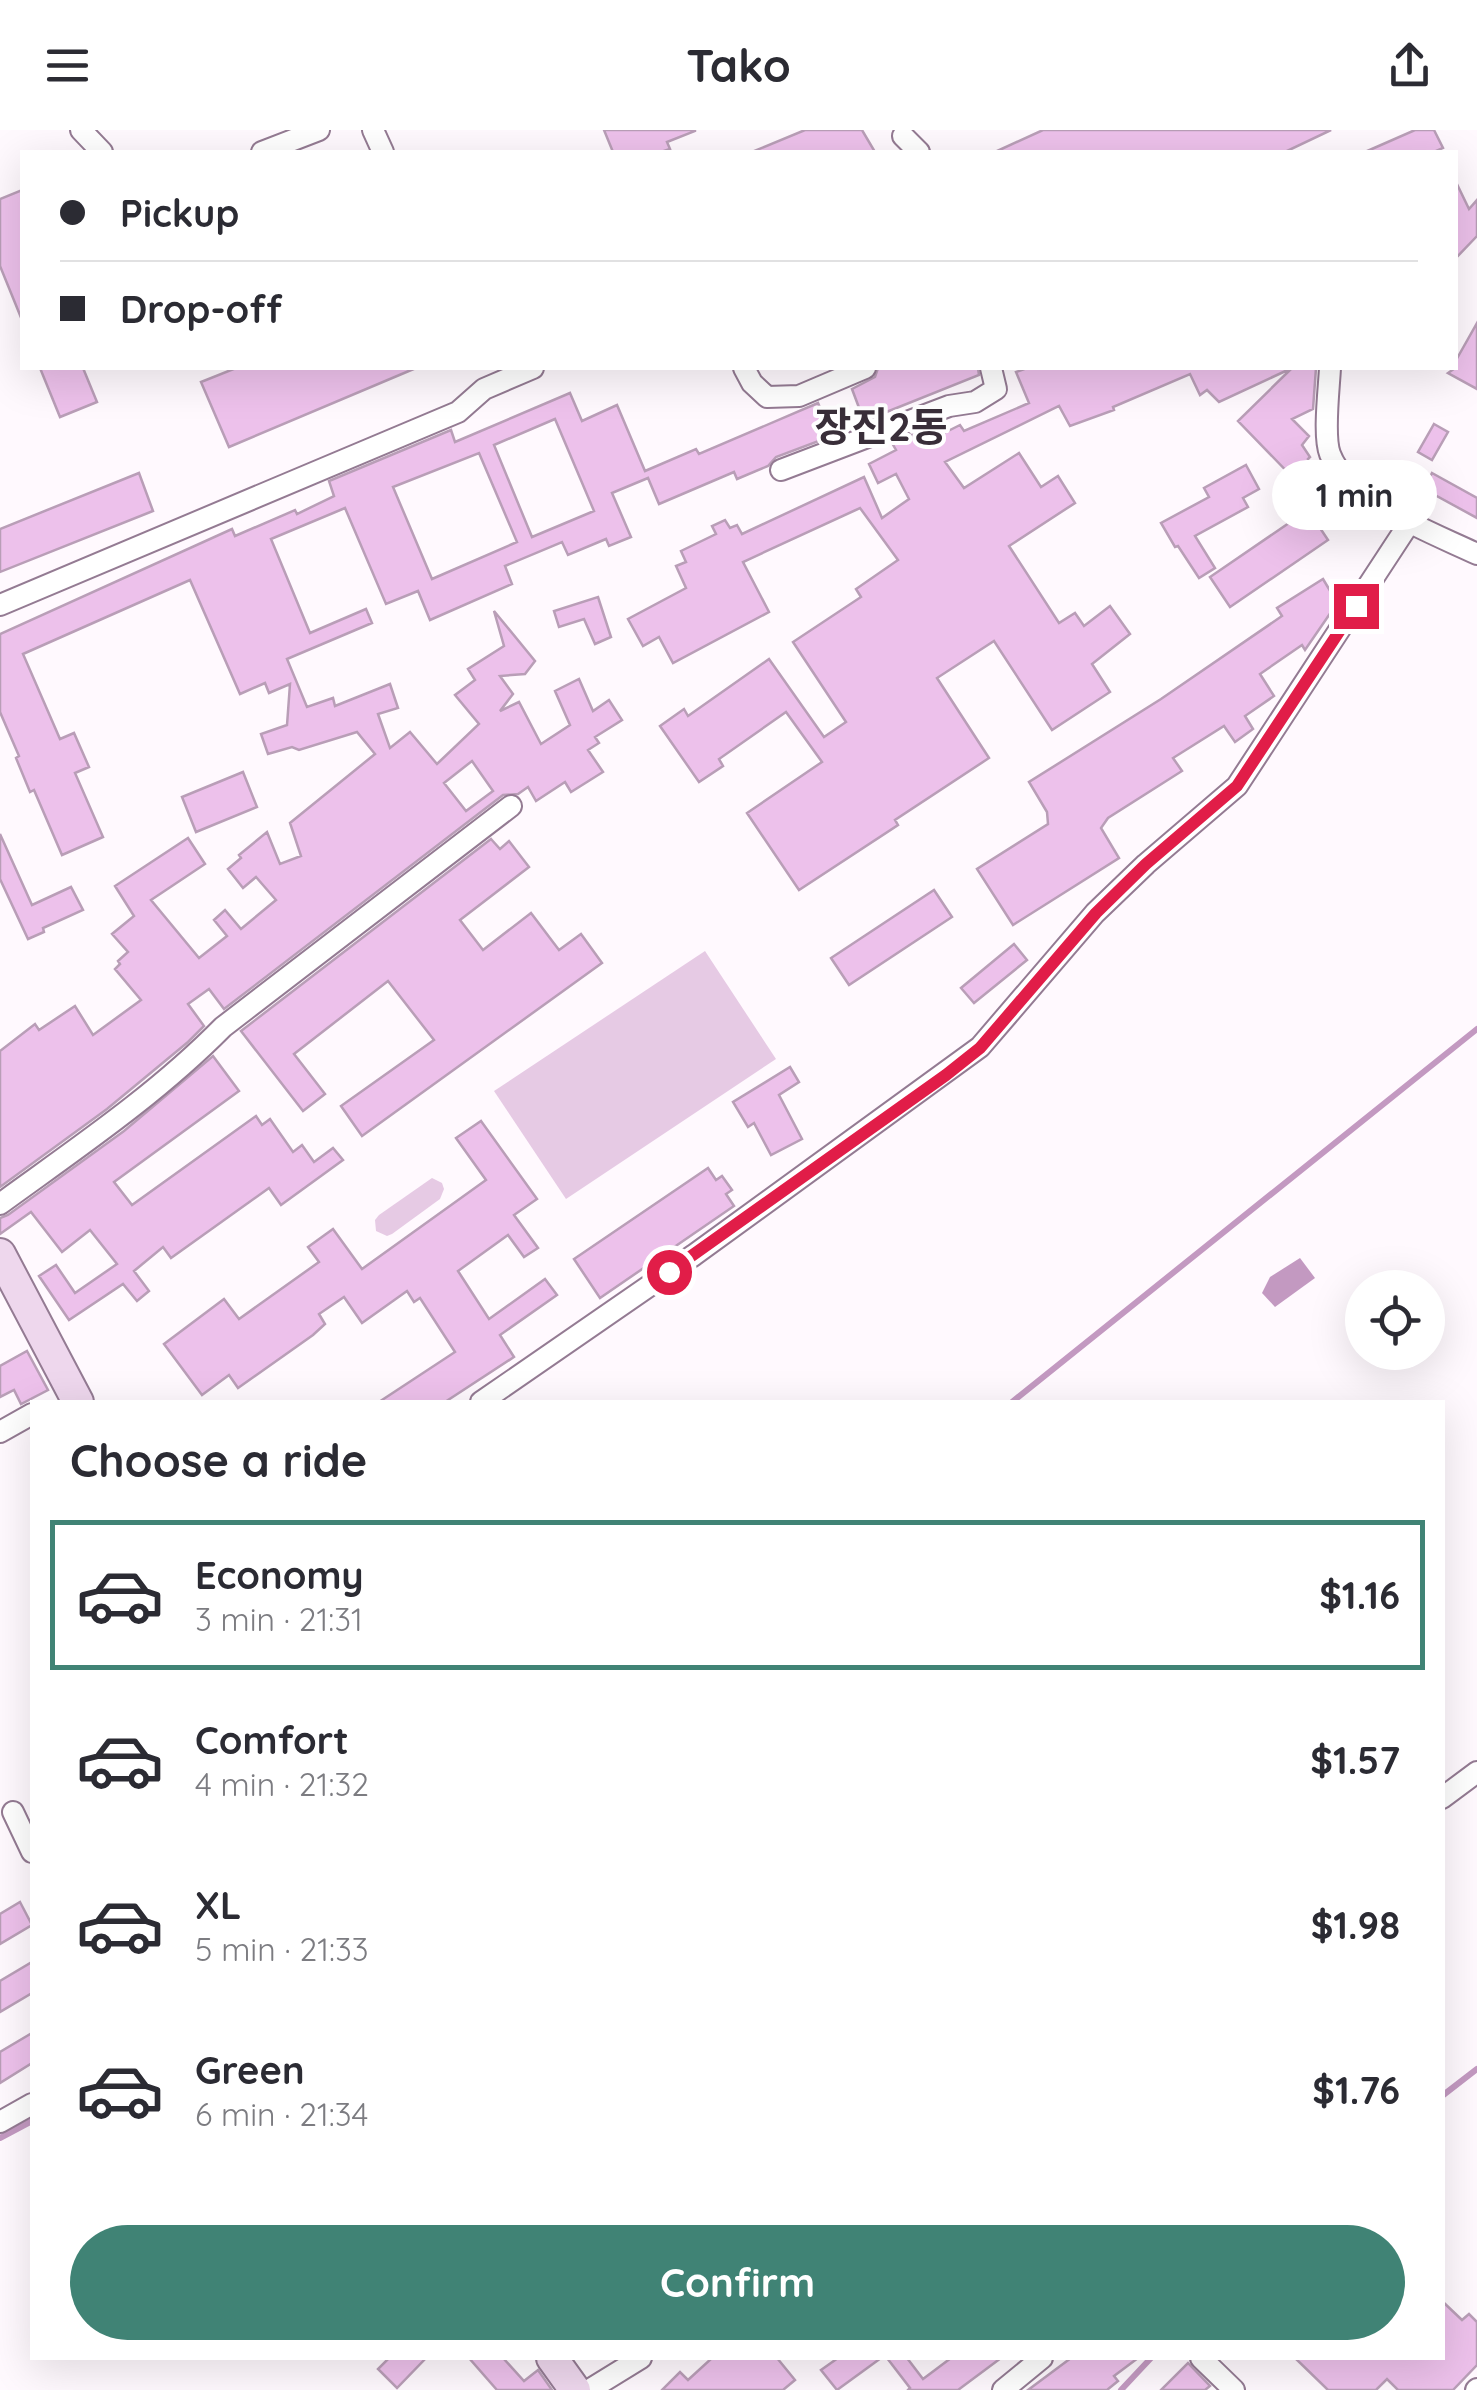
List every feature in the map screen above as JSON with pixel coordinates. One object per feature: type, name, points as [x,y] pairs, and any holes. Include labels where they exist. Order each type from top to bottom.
[{"type":"street","points":[[81,130],[100,150]]},
{"type":"street","points":[[267,150],[318,130]]},
{"type":"street","points":[[903,136],[918,150]]},
{"type":"street","points":[[476,370],[484,389]]},
{"type":"street","points":[[0,604],[458,412],[484,389],[528,370]]},
{"type":"street","points":[[745,370],[752,384],[767,398],[799,396],[860,370]]},
{"type":"street","points":[[781,470],[948,406],[975,402],[996,388],[992,370]]},
{"type":"street","points":[[1330,370],[1328,451],[1343,476],[1410,522],[1477,554]]},
{"type":"street","points":[[484,1400],[694,1255],[980,1048],[1096,913],[1237,786],[1410,522]]},
{"type":"street","points":[[0,1204],[136,1106],[224,1028],[511,806]]},
{"type":"street","points":[[0,1254],[68,1399]]},
{"type":"street","points":[[0,1432],[30,1415]]},
{"type":"street","points":[[1445,1796],[1477,1772]]},
{"type":"street","points":[[13,1812],[30,1848]]},
{"type":"street","points":[[0,2122],[30,2105]]},
{"type":"street","points":[[553,2360],[575,2390]]},
{"type":"street","points":[[589,2390],[637,2360]]},
{"type":"street","points":[[1003,2390],[1040,2360]]},
{"type":"street","points":[[1203,2360],[1234,2390]]},
{"type":"shaded area","points":[[705,951],[776,1059],[566,1199],[494,1091]]},
{"type":"shaded area","points":[[432,1178],[442,1183],[440,1199],[392,1234],[376,1231],[375,1220],[379,1215]]},
{"type":"shaded area","points":[[1300,1258],[1315,1278],[1275,1307],[1262,1293],[1270,1277]]},
{"type":"building","points":[[604,130],[695,130],[667,142],[667,150],[612,150]]},
{"type":"building","points":[[805,130],[862,130],[874,150],[757,150]]},
{"type":"building","points":[[1043,130],[1331,130],[1289,150],[999,150]]},
{"type":"building","points":[[1415,130],[1434,130],[1443,148],[1438,150],[1370,150]]},
{"type":"building","points":[[1458,186],[1469,209],[1477,200],[1477,236],[1458,256]]},
{"type":"building","points":[[20,191],[20,315],[0,266],[0,199]]},
{"type":"building","points":[[1477,323],[1477,389],[1448,373],[1458,370],[1458,357]]},
{"type":"building","points":[[41,370],[84,370],[97,402],[60,417]]},
{"type":"building","points":[[231,370],[411,370],[229,447],[201,382]]},
{"type":"building","points":[[877,370],[978,370],[979,375],[864,421],[852,389],[875,377]]},
{"type":"building","points":[[1288,370],[1219,402],[1207,390],[1200,395],[1190,374],[1070,426],[1059,406],[945,462],[964,488],[1019,453],[1041,487],[1058,476],[1075,503],[1009,546],[1059,623],[1075,613],[1084,626],[1110,606],[1130,634],[1092,664],[1110,692],[1052,730],[994,641],[937,678],[989,758],[895,820],[898,825],[799,890],[747,813],[822,762],[786,712],[719,759],[723,766],[699,782],[660,726],[684,709],[688,716],[769,659],[824,737],[846,722],[793,642],[861,597],[856,589],[898,560],[860,508],[743,562],[769,612],[673,663],[659,637],[643,646],[628,619],[686,588],[676,566],[686,562],[681,551],[716,534],[712,526],[725,520],[730,528],[737,525],[742,534],[864,477],[882,518],[909,499],[896,474],[878,483],[869,464],[896,450],[892,443],[927,429],[932,439],[960,425],[964,431],[1029,403],[1016,372]]},
{"type":"building","points":[[1290,370],[1316,370],[1313,409],[1292,419],[1309,436],[1302,445],[1314,471],[1300,485],[1238,421]]},
{"type":"building","points":[[570,393],[582,421],[617,405],[645,471],[696,449],[699,454],[818,403],[832,436],[776,457],[768,466],[737,479],[734,472],[659,504],[648,478],[612,493],[631,537],[609,546],[606,539],[568,555],[562,542],[505,566],[512,584],[430,620],[418,591],[386,604],[345,508],[271,539],[310,633],[366,609],[372,623],[287,659],[307,707],[333,698],[335,706],[390,684],[398,708],[378,714],[390,748],[410,732],[437,764],[479,724],[455,695],[475,680],[468,669],[504,646],[494,611],[535,661],[525,674],[500,676],[513,694],[500,711],[519,702],[541,744],[570,725],[555,691],[579,679],[593,711],[609,700],[622,720],[595,737],[599,743],[588,750],[603,772],[571,792],[565,782],[536,801],[528,787],[518,794],[503,795],[224,1009],[209,989],[188,1004],[204,1026],[188,1042],[107,1109],[0,1187],[0,1051],[35,1024],[39,1030],[75,1006],[93,1035],[141,1000],[115,969],[128,952],[112,934],[134,916],[115,886],[188,838],[205,864],[151,900],[199,958],[227,936],[214,920],[225,910],[241,929],[276,900],[256,877],[243,888],[228,869],[241,858],[239,855],[267,832],[280,864],[301,856],[290,823],[375,754],[357,732],[299,750],[292,747],[268,754],[261,734],[287,725],[290,684],[269,693],[265,683],[240,694],[190,580],[23,654],[60,739],[74,733],[89,767],[75,773],[103,837],[62,855],[34,790],[30,792],[0,712],[0,634],[232,529],[235,536],[295,510],[297,514],[334,496],[329,481],[451,430],[455,442]],"holes":[[[555,419],[594,511],[532,537],[494,445]],[[479,453],[517,542],[432,579],[393,487]],[[472,761],[493,791],[466,811],[444,783]]]},
{"type":"building","points":[[1434,424],[1448,432],[1432,460],[1418,452]]},
{"type":"building","points":[[1246,465],[1259,489],[1243,498],[1248,507],[1195,536],[1215,568],[1199,578],[1161,523],[1209,497],[1204,488]]},
{"type":"building","points":[[139,473],[153,511],[0,572],[0,529]]},
{"type":"building","points":[[1432,473],[1477,498],[1477,518],[1424,489]]},
{"type":"building","points":[[1308,510],[1328,540],[1230,607],[1210,577]]},
{"type":"building","points":[[1323,579],[1340,599],[1305,650],[1302,645],[1260,674],[1274,696],[1245,716],[1253,729],[1235,742],[1224,726],[1173,758],[1182,771],[1108,818],[1101,828],[1119,858],[1013,925],[977,869],[1048,824],[1047,812],[1029,782],[1161,699],[1282,616],[1277,608]]},
{"type":"building","points":[[598,597],[611,637],[595,644],[584,619],[559,627],[554,611]]},
{"type":"building","points":[[243,772],[257,807],[196,832],[182,797]]},
{"type":"building","points":[[0,834],[32,905],[71,887],[83,910],[28,939],[0,879]]},
{"type":"building","points":[[491,839],[500,849],[509,841],[529,867],[460,920],[483,950],[531,913],[559,950],[581,934],[602,963],[362,1136],[341,1106],[434,1040],[388,981],[294,1054],[325,1094],[303,1111],[241,1031]]},
{"type":"building","points":[[934,890],[952,917],[849,985],[831,958]]},
{"type":"building","points":[[1014,944],[1027,960],[974,1003],[961,988]]},
{"type":"building","points":[[213,1056],[239,1091],[114,1182],[132,1205],[256,1116],[262,1125],[270,1119],[293,1152],[302,1145],[314,1162],[333,1148],[343,1160],[281,1205],[269,1188],[171,1258],[163,1247],[134,1271],[149,1291],[137,1301],[123,1284],[69,1320],[39,1276],[56,1265],[75,1293],[117,1264],[90,1230],[62,1252],[31,1212],[0,1234],[0,1218],[124,1131]]},
{"type":"building","points":[[790,1067],[799,1082],[779,1095],[802,1139],[771,1155],[754,1123],[748,1127],[733,1102]]},
{"type":"building","points":[[481,1121],[537,1199],[514,1215],[538,1248],[524,1257],[508,1235],[458,1271],[489,1319],[545,1279],[557,1295],[500,1335],[514,1357],[448,1400],[382,1400],[455,1352],[420,1298],[414,1302],[407,1291],[362,1323],[344,1297],[319,1314],[325,1324],[313,1335],[238,1388],[229,1375],[202,1395],[164,1344],[224,1299],[239,1319],[319,1262],[308,1247],[333,1229],[362,1269],[486,1180],[456,1138]]},
{"type":"building","points":[[708,1168],[716,1180],[722,1176],[732,1190],[726,1194],[734,1206],[600,1298],[574,1259]]},
{"type":"building","points":[[27,1351],[48,1390],[21,1404],[14,1390],[0,1397],[0,1366]]},
{"type":"building","points":[[20,1902],[30,1926],[0,1944],[0,1914]]},
{"type":"building","points":[[30,1963],[30,1994],[0,2012],[0,1981]]},
{"type":"building","points":[[30,2034],[30,2064],[0,2083],[0,2052]]},
{"type":"building","points":[[1445,2304],[1462,2320],[1469,2314],[1477,2322],[1477,2365],[1453,2390],[1398,2390],[1387,2379],[1376,2390],[1328,2390],[1297,2360],[1445,2360]]},
{"type":"building","points":[[387,2360],[424,2360],[397,2388],[378,2369]]},
{"type":"building","points":[[471,2360],[505,2360],[524,2381],[538,2370],[552,2390],[497,2390]]},
{"type":"building","points":[[710,2360],[779,2360],[795,2380],[783,2390],[662,2390],[680,2372],[688,2380]]},
{"type":"building","points":[[835,2360],[878,2360],[837,2390],[821,2370]]},
{"type":"building","points":[[889,2360],[909,2360],[923,2379],[948,2360],[998,2360],[958,2390],[910,2388]]},
{"type":"building","points":[[1068,2360],[1135,2360],[1114,2376],[1118,2381],[1107,2390],[1028,2390]]},
{"type":"building","points":[[1188,2363],[1210,2386],[1205,2390],[1161,2390]]},
{"type":"waterway","points":[[1014,1400],[1477,1029]]},
{"type":"waterway","points":[[1445,2094],[1477,2069]]},
{"type":"waterway","points":[[0,2138],[30,2122]]},
{"type":"waterway","points":[[1121,2390],[1149,2360]]},
{"type":"district","name":"장진2동","points":[[881,426]]},
{"type":"route","points":[[669,1272],[980,1048],[1096,913],[1237,786],[1356,606]]}]
